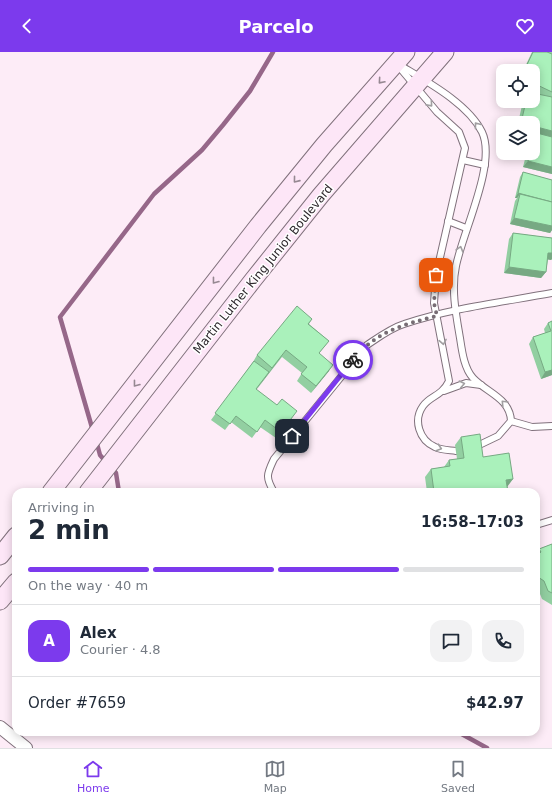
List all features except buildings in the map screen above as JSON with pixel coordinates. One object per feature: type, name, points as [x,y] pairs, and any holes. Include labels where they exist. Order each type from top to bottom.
[{"type":"main road","name":"Martin Luther King Junior Boulevard","points":[[91,488],[262,268],[337,176],[445,52]]},
{"type":"main road","points":[[54,488],[258,226],[324,145],[401,58]]},
{"type":"main road","points":[[0,556],[12,541]]},
{"type":"main road","points":[[0,601],[12,587]]},
{"type":"street","points":[[0,727],[26,748]]},
{"type":"lane","points":[[401,58],[437,112],[459,132],[465,148],[436,275],[434,303],[449,381],[444,391]]},
{"type":"lane","points":[[401,58],[418,82],[444,92],[471,118],[481,131],[485,142],[487,156],[455,267],[454,292],[456,312],[466,364],[472,377],[495,394],[508,407],[512,421]]},
{"type":"lane","points":[[463,160],[485,165]]},
{"type":"lane","points":[[448,221],[466,228]]},
{"type":"lane","points":[[272,488],[268,482],[267,476],[274,459],[367,345],[382,334],[404,324],[437,316],[552,293]]},
{"type":"lane","points":[[456,451],[433,446],[425,441],[417,426],[418,415],[424,404],[444,391],[466,383],[481,385]]},
{"type":"lane","points":[[512,421],[532,427],[552,426]]},
{"type":"lane","points":[[475,447],[498,436],[512,421]]},
{"type":"lane","points":[[540,524],[552,520]]},
{"type":"waterway","points":[[93,431],[60,317],[154,194],[202,150],[223,125],[250,91],[273,52]]},
{"type":"waterway","points":[[96,440],[100,455],[106,462]]},
{"type":"waterway","points":[[111,467],[116,473],[118,488]]},
{"type":"waterway","points":[[465,736],[487,748]]},
{"type":"way so far","points":[[353,360],[367,345],[382,334],[404,324],[437,316],[434,303],[436,275]]},
{"type":"route","points":[[292,436],[353,360]]}]
